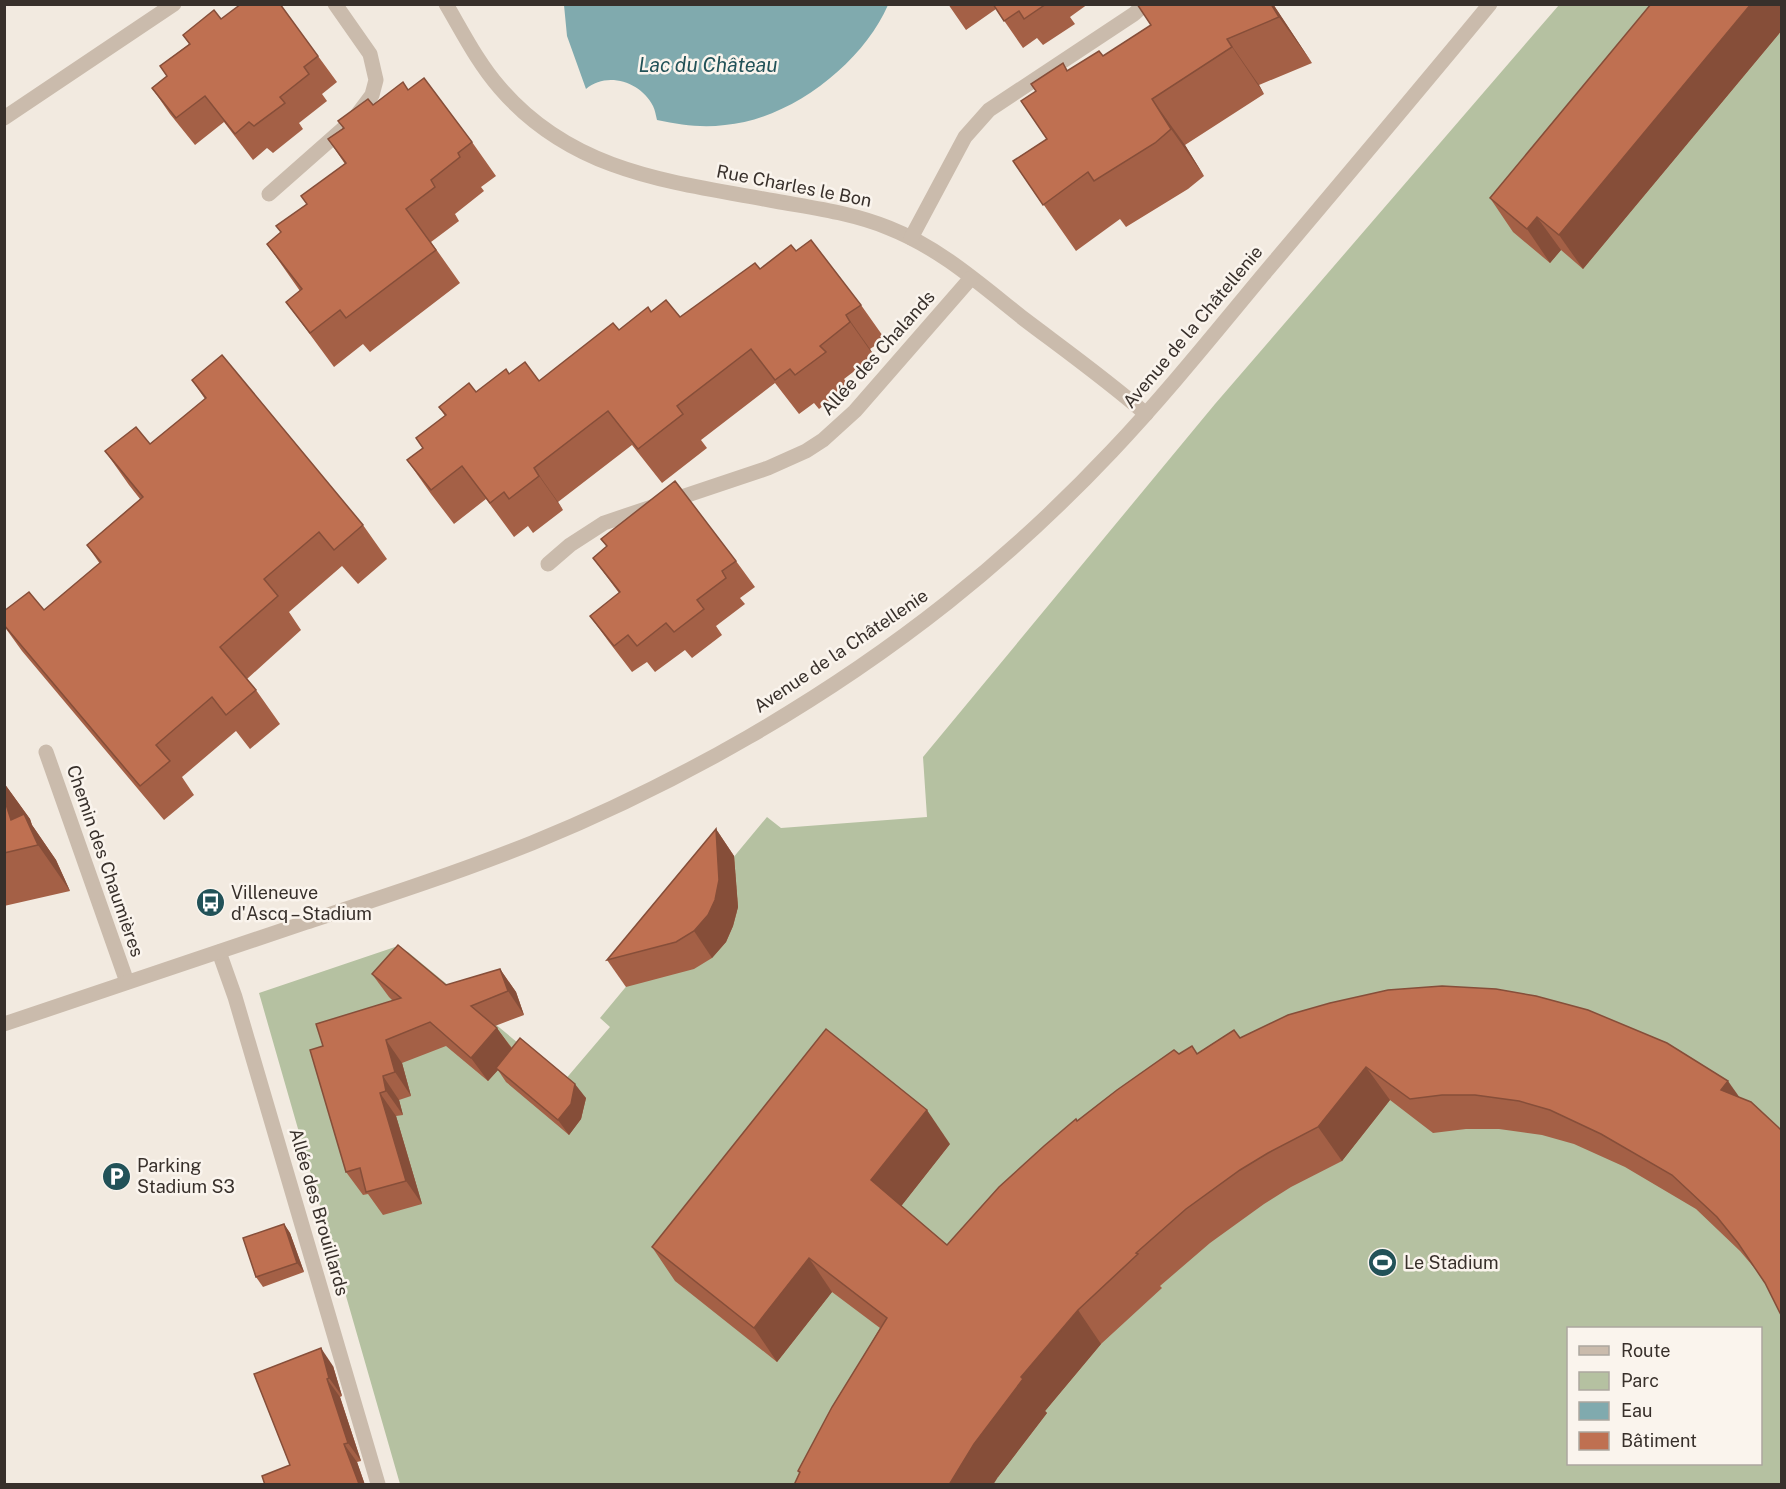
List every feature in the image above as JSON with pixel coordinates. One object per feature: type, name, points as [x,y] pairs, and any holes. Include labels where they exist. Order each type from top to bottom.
[{"type":"street","points":[[4,118],[174,4]]},
{"type":"street","points":[[269,194],[354,119],[372,95],[376,80],[370,54],[335,4]]},
{"type":"street","name":"Rue Charles le Bon","points":[[446,4],[479,61],[500,88],[521,111],[546,131],[573,148],[637,174],[852,216],[873,221],[911,238],[941,254],[1146,414]]},
{"type":"street","points":[[911,238],[964,137],[974,124],[989,110],[1134,14],[1145,4]]},
{"type":"street","name":"Avenue de la Châtellenie","points":[[4,1024],[453,872],[532,843],[641,794],[733,745],[852,672],[948,602],[1071,492],[1146,414],[1490,4]]},
{"type":"street","name":"Allée des Chalands","points":[[548,564],[570,545],[604,523],[768,468],[806,451],[823,440],[855,411],[971,278]]},
{"type":"street","name":"Chemin des Chaumières","points":[[46,752],[127,982]]},
{"type":"street","name":"Allée des Brouillards","points":[[219,951],[239,1008],[378,1485]]},
{"type":"green space","name":"Le Stadium","points":[[1559,5],[1781,5],[1781,1484],[400,1484],[259,993],[395,947],[408,952],[564,1081],[610,1027],[600,1018],[767,817],[781,828],[927,817],[923,757],[1215,404]]},
{"type":"water","name":"Lac du Château","points":[[564,4],[888,5],[861,48],[822,85],[799,100],[750,121],[708,126],[683,125],[657,120],[648,98],[632,85],[623,82],[604,81],[586,89],[567,36]]},
{"type":"building","points":[[241,4],[280,4],[318,56],[304,67],[309,74],[280,97],[285,103],[254,126],[249,122],[235,134],[205,96],[176,118],[152,88],[167,76],[160,66],[190,44],[183,35],[214,10],[221,19]]},
{"type":"building","points":[[993,4],[1046,4],[1024,19],[1019,11],[1004,21]]},
{"type":"building","points":[[1137,4],[1271,4],[1279,17],[1227,39],[1232,47],[1152,99],[1171,129],[1155,143],[1094,181],[1088,172],[1043,205],[1013,161],[1047,139],[1021,101],[1036,91],[1031,84],[1063,63],[1067,71],[1099,51],[1103,56],[1151,25]]},
{"type":"building","points":[[1651,4],[1751,4],[1559,235],[1537,217],[1527,229],[1490,198]]},
{"type":"building","points":[[424,78],[472,142],[458,153],[460,157],[431,180],[435,187],[406,209],[436,250],[346,318],[340,310],[310,333],[286,302],[302,289],[267,244],[281,232],[276,226],[307,204],[301,196],[346,163],[328,139],[344,128],[338,121],[368,99],[373,105],[403,82],[408,90]]},
{"type":"building","points":[[811,240],[861,305],[846,315],[850,322],[820,346],[826,352],[795,375],[790,369],[775,380],[751,349],[677,406],[683,414],[638,449],[608,411],[534,468],[539,476],[509,499],[504,492],[490,503],[462,466],[431,490],[407,460],[423,448],[416,438],[446,415],[439,407],[469,383],[476,392],[506,369],[509,374],[525,362],[539,381],[613,323],[619,330],[648,307],[651,312],[666,300],[680,317],[755,263],[760,269],[791,245],[796,251]]},
{"type":"building","points":[[222,355],[363,525],[334,550],[319,532],[264,579],[278,596],[220,647],[256,690],[226,715],[212,697],[156,745],[170,761],[140,786],[4,625],[4,611],[29,592],[44,610],[101,562],[87,545],[143,497],[105,451],[136,427],[150,444],[183,417],[206,398],[192,380]]},
{"type":"building","points":[[675,481],[736,561],[722,571],[726,578],[697,600],[704,609],[674,632],[666,623],[637,646],[628,635],[614,646],[590,616],[620,592],[593,558],[607,546],[601,539]]},
{"type":"building","points":[[4,798],[11,820],[24,814],[38,845],[4,853]]},
{"type":"building","points":[[716,829],[719,880],[715,900],[708,915],[694,931],[676,942],[607,960]]},
{"type":"building","points":[[398,945],[446,985],[500,969],[508,991],[471,1006],[497,1028],[471,1058],[430,1022],[386,1040],[395,1072],[383,1076],[386,1091],[380,1093],[406,1181],[366,1192],[360,1168],[346,1172],[310,1050],[323,1046],[316,1024],[401,998],[372,974]]},
{"type":"building","points":[[1442,986],[1496,989],[1536,996],[1588,1010],[1667,1043],[1728,1081],[1721,1090],[1751,1102],[1778,1127],[1782,1131],[1782,1317],[1765,1283],[1738,1243],[1717,1217],[1672,1175],[1601,1134],[1550,1110],[1519,1101],[1475,1095],[1442,1095],[1410,1099],[1366,1067],[1318,1127],[1240,1170],[1186,1209],[1136,1253],[1138,1254],[1078,1310],[1021,1377],[1023,1379],[974,1444],[949,1485],[794,1485],[800,1472],[798,1471],[832,1407],[887,1318],[809,1258],[754,1328],[652,1247],[826,1029],[927,1110],[871,1180],[947,1245],[999,1187],[1044,1146],[1076,1119],[1077,1121],[1174,1050],[1179,1054],[1192,1046],[1197,1054],[1234,1030],[1240,1038],[1288,1015],[1330,1003],[1388,990]]},
{"type":"building","points":[[520,1038],[575,1084],[571,1104],[558,1120],[496,1068]]},
{"type":"building","points":[[284,1224],[297,1263],[256,1277],[243,1238]]},
{"type":"building","points":[[321,1348],[329,1378],[327,1379],[348,1443],[344,1444],[359,1484],[265,1485],[262,1476],[290,1465],[254,1374]]},
{"type":"place","name":"Villeneuve d'Ascq – Stadium","points":[[210,903]]},
{"type":"place","name":"Parking Stadium S3","points":[[116,1176]]},
{"type":"place","name":"Le Stadium","points":[[1383,1263]]}]
